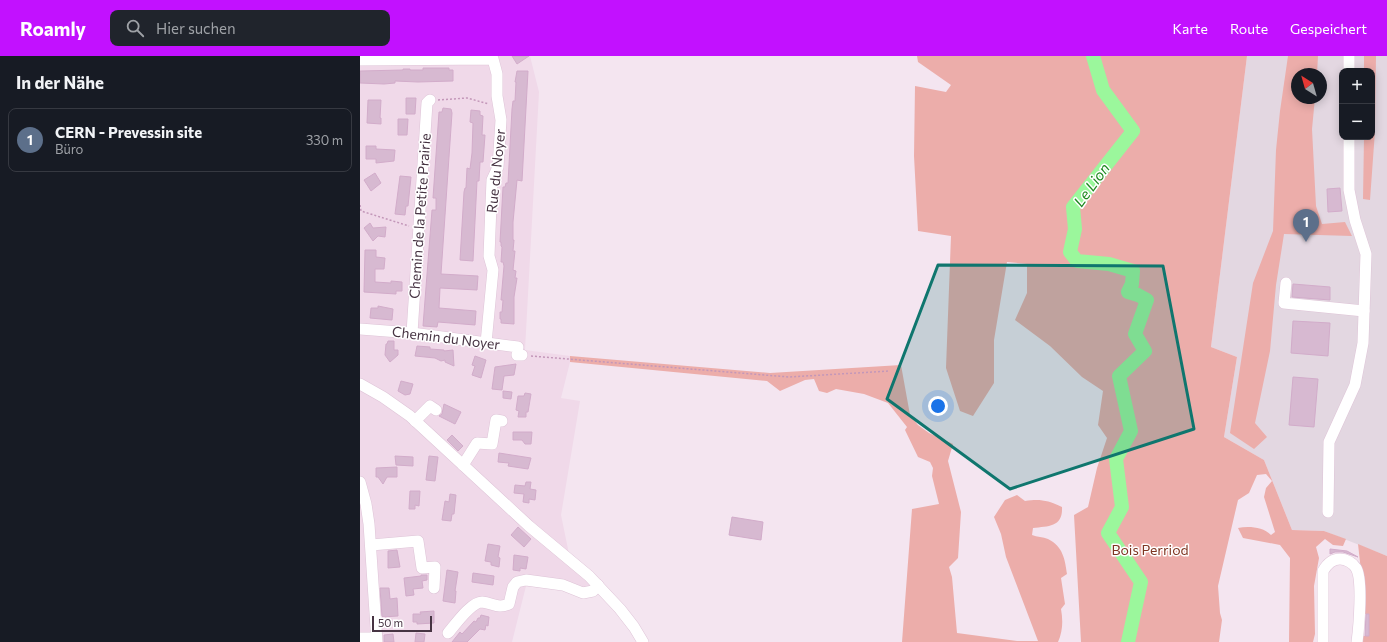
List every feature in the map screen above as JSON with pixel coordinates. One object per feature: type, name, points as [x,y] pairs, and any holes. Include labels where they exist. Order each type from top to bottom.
[{"type":"street","points":[[1349,56],[1349,68]]},
{"type":"street","name":"Rue du Noyer","points":[[360,60],[405,58],[493,59],[497,74],[500,120],[498,168],[492,180],[489,256],[493,270],[486,343]]},
{"type":"street","name":"Chemin de la Petite Prairie","points":[[412,333],[427,103],[430,100]]},
{"type":"street","points":[[1328,512],[1329,442],[1355,385],[1363,343],[1366,254],[1355,220],[1349,190],[1349,140]]},
{"type":"street","points":[[1286,283],[1284,302],[1364,310]]},
{"type":"street","name":"Chemin du Noyer","points":[[360,329],[412,333],[518,347],[517,355],[522,355]]},
{"type":"street","points":[[360,384],[383,397],[415,421],[530,526],[598,585],[620,609],[643,642]]},
{"type":"street","points":[[415,421],[430,406],[436,410]]},
{"type":"street","points":[[462,465],[477,443],[492,444],[496,420],[502,421]]},
{"type":"street","points":[[360,482],[366,504],[371,545],[376,640],[360,638]]},
{"type":"street","points":[[371,545],[418,541],[422,568],[436,567],[434,588]]},
{"type":"street","points":[[1323,642],[1323,571],[1330,562],[1342,559],[1352,563],[1356,567],[1360,580],[1357,642]]},
{"type":"street","points":[[448,633],[474,604],[481,602],[503,606],[509,604],[513,587],[517,582],[526,580],[563,586],[583,593],[593,591],[598,585]]},
{"type":"path","points":[[430,100],[467,98],[487,104],[498,103]]},
{"type":"path","points":[[360,205],[361,211],[418,229]]},
{"type":"path","points":[[522,355],[789,377],[890,371]]},
{"type":"highlighted area","points":[[938,265],[1163,266],[1194,429],[1010,489],[887,399]]},
{"type":"shaded area","points":[[360,56],[530,56],[539,92],[525,350],[570,356],[570,362],[561,398],[580,401],[561,515],[569,554],[603,585],[561,590],[526,586],[512,642],[360,642]]},
{"type":"shaded area","points":[[1247,56],[1387,56],[1387,556],[1324,531],[1292,530],[1264,460],[1224,437],[1237,357],[1211,347]]},
{"type":"green space","name":"Bois Perriod","points":[[917,56],[1247,56],[1211,347],[1237,357],[1224,437],[1264,460],[1292,530],[1324,531],[1346,539],[1343,546],[1333,545],[1325,539],[1316,547],[1319,558],[1314,586],[1315,634],[1313,642],[1289,642],[1290,558],[1280,545],[1243,538],[1238,528],[1256,528],[1264,530],[1271,535],[1275,532],[1264,497],[1266,488],[1272,481],[1266,474],[1257,475],[1249,493],[1238,500],[1218,586],[1222,620],[1219,642],[1081,642],[1074,515],[1088,507],[1097,468],[1107,438],[1098,425],[1103,391],[1082,377],[1050,346],[1015,320],[1027,293],[1027,264],[1007,262],[994,340],[994,383],[973,416],[960,411],[946,368],[951,236],[918,231],[914,156],[915,86],[946,92],[951,85],[918,62]]},
{"type":"green space","points":[[1288,56],[1318,56],[1317,68],[1291,68],[1291,104],[1314,104],[1312,129],[1316,206],[1322,224],[1345,222],[1352,236],[1284,234],[1276,285],[1270,351],[1255,423],[1267,437],[1254,449],[1230,433],[1253,283],[1273,231],[1276,150]]},
{"type":"green space","points":[[1364,56],[1376,56],[1375,131],[1375,68],[1364,68]]},
{"type":"green space","points":[[1364,140],[1374,140],[1370,200],[1363,199]]},
{"type":"green space","points":[[570,356],[770,373],[901,365],[910,415],[918,425],[929,433],[953,444],[948,461],[961,512],[958,558],[949,567],[952,577],[957,633],[1017,641],[1038,641],[1006,557],[1001,534],[994,517],[1005,500],[1017,495],[1025,501],[1044,501],[1062,507],[1062,514],[1057,522],[1049,526],[1033,528],[1032,535],[1046,538],[1057,545],[1060,549],[1065,564],[1067,574],[1061,578],[1065,604],[1061,609],[1062,626],[1058,642],[902,642],[912,509],[939,504],[932,476],[933,468],[930,462],[918,457],[905,430],[907,427],[888,403],[864,394],[836,389],[827,393],[819,391],[814,379],[805,380],[780,391],[767,381],[570,362]]},
{"type":"green space","points":[[1358,544],[1387,556],[1387,642],[1361,642],[1361,636],[1369,636],[1369,614],[1360,614],[1362,580]]},
{"type":"building","points":[[512,56],[529,56],[517,64]]},
{"type":"building","points":[[423,68],[449,68],[449,70],[453,70],[453,81],[395,81],[395,83],[384,84],[360,83],[360,71],[403,69],[423,70]]},
{"type":"building","points":[[517,71],[528,71],[522,181],[517,180],[513,222],[513,251],[515,251],[513,270],[516,271],[515,278],[517,278],[514,297],[514,324],[501,323],[500,319],[503,300],[501,300],[504,266],[503,262],[501,262],[502,247],[500,242],[503,187],[505,187],[506,183],[508,183],[512,109],[513,101],[515,101],[515,82]]},
{"type":"building","points":[[406,98],[416,98],[415,114],[406,114]]},
{"type":"building","points":[[368,100],[381,100],[381,124],[367,123]]},
{"type":"building","points":[[443,108],[451,109],[452,113],[441,274],[478,276],[477,290],[440,288],[439,308],[476,311],[475,325],[438,322],[437,327],[423,326],[432,210],[436,210],[436,198],[433,198],[439,112],[442,112]]},
{"type":"building","points":[[471,110],[480,111],[480,115],[483,116],[482,135],[485,135],[483,162],[480,162],[479,181],[477,181],[473,261],[460,260],[464,192],[466,188],[467,168],[470,169],[472,153],[473,123],[470,122]]},
{"type":"building","points":[[398,119],[408,119],[407,135],[398,135]]},
{"type":"building","points":[[366,146],[376,146],[376,149],[395,150],[394,161],[376,163],[376,159],[366,159]]},
{"type":"building","points":[[375,173],[381,183],[371,191],[364,180]]},
{"type":"building","points":[[400,176],[411,177],[408,206],[406,206],[405,215],[395,214]]},
{"type":"building","points":[[1340,188],[1342,211],[1328,212],[1327,189]]},
{"type":"building","points":[[370,223],[373,228],[386,227],[385,237],[378,236],[373,241],[364,228]]},
{"type":"building","points":[[365,250],[376,250],[376,257],[385,258],[384,269],[375,269],[375,282],[402,282],[402,291],[396,291],[396,294],[364,292]]},
{"type":"building","points":[[1293,284],[1330,287],[1330,300],[1292,297]]},
{"type":"building","points":[[378,306],[393,309],[392,320],[370,318],[371,308],[378,308]]},
{"type":"building","points":[[1293,321],[1330,323],[1328,356],[1291,353]]},
{"type":"building","points":[[388,341],[394,341],[394,350],[398,350],[398,355],[390,362],[385,355],[386,344]]},
{"type":"building","points":[[417,346],[430,347],[430,349],[444,351],[453,350],[454,366],[445,362],[445,360],[441,361],[435,358],[415,356]]},
{"type":"building","points":[[475,356],[486,360],[481,378],[472,375],[475,366],[472,365]]},
{"type":"building","points":[[516,364],[514,375],[504,376],[502,390],[492,389],[495,367]]},
{"type":"building","points":[[1293,377],[1318,379],[1314,427],[1289,425]]},
{"type":"building","points":[[401,381],[413,384],[410,394],[405,395],[398,391]]},
{"type":"building","points":[[503,391],[512,392],[511,399],[503,398]]},
{"type":"building","points":[[525,393],[531,394],[528,412],[526,412],[526,417],[518,417],[519,411],[516,410],[518,396],[524,396]]},
{"type":"building","points":[[444,404],[461,412],[455,424],[439,416],[442,414]]},
{"type":"building","points":[[513,432],[532,432],[531,444],[525,444],[522,440],[513,440]]},
{"type":"building","points":[[452,435],[463,446],[458,451],[447,440]]},
{"type":"building","points":[[499,453],[531,458],[528,469],[508,466],[509,463],[498,462]]},
{"type":"building","points":[[395,456],[413,457],[413,466],[396,465]]},
{"type":"building","points":[[429,456],[438,457],[435,481],[426,480]]},
{"type":"building","points":[[397,467],[397,477],[387,477],[383,484],[378,477],[376,477],[376,468]]},
{"type":"building","points":[[526,482],[531,482],[530,489],[536,490],[535,500],[529,499],[529,503],[523,502],[524,494],[514,493],[515,485],[525,486]]},
{"type":"building","points":[[410,491],[420,491],[419,506],[415,505],[415,509],[409,509]]},
{"type":"building","points":[[450,494],[456,495],[454,514],[452,514],[451,521],[442,520],[445,501],[449,502]]},
{"type":"building","points":[[732,517],[763,522],[761,540],[729,535]]},
{"type":"building","points":[[518,527],[531,539],[524,547],[511,535]]},
{"type":"building","points":[[488,544],[500,546],[498,557],[500,558],[499,567],[491,565],[491,562],[485,561]]},
{"type":"building","points":[[1330,549],[1347,551],[1358,557],[1343,552],[1335,552],[1330,554]]},
{"type":"building","points":[[397,550],[400,567],[388,568],[388,551]]},
{"type":"building","points":[[514,555],[528,557],[526,569],[520,568],[520,571],[513,570]]},
{"type":"building","points":[[447,570],[458,572],[455,603],[443,601]]},
{"type":"building","points":[[473,573],[494,576],[493,585],[472,582]]},
{"type":"building","points":[[427,575],[427,580],[422,581],[423,588],[413,589],[414,595],[406,596],[404,578]]},
{"type":"building","points":[[380,588],[389,588],[390,599],[397,598],[398,616],[382,617]]},
{"type":"building","points":[[434,611],[434,623],[417,624],[417,622],[413,622],[413,614]]},
{"type":"building","points":[[1366,614],[1369,614],[1369,636],[1365,636]]},
{"type":"building","points":[[481,615],[489,617],[488,626],[486,625],[485,630],[480,629],[467,642],[452,642],[460,632],[462,634],[474,621],[476,622],[478,618],[480,618]]},
{"type":"building","points":[[416,633],[425,634],[424,642],[415,642]]},
{"type":"building","points":[[393,634],[394,642],[384,642],[384,635]]},
{"type":"waterway","name":"Le Lion","points":[[1093,56],[1103,90],[1133,131],[1073,207],[1075,229],[1070,252],[1077,261],[1109,264],[1133,271],[1132,284],[1128,292],[1147,300],[1135,334],[1145,351],[1119,376],[1131,431],[1116,459],[1122,507],[1108,533],[1141,582],[1128,642]]},
{"type":"place","name":"CERN - Prevessin site","points":[[1306,242]]}]
